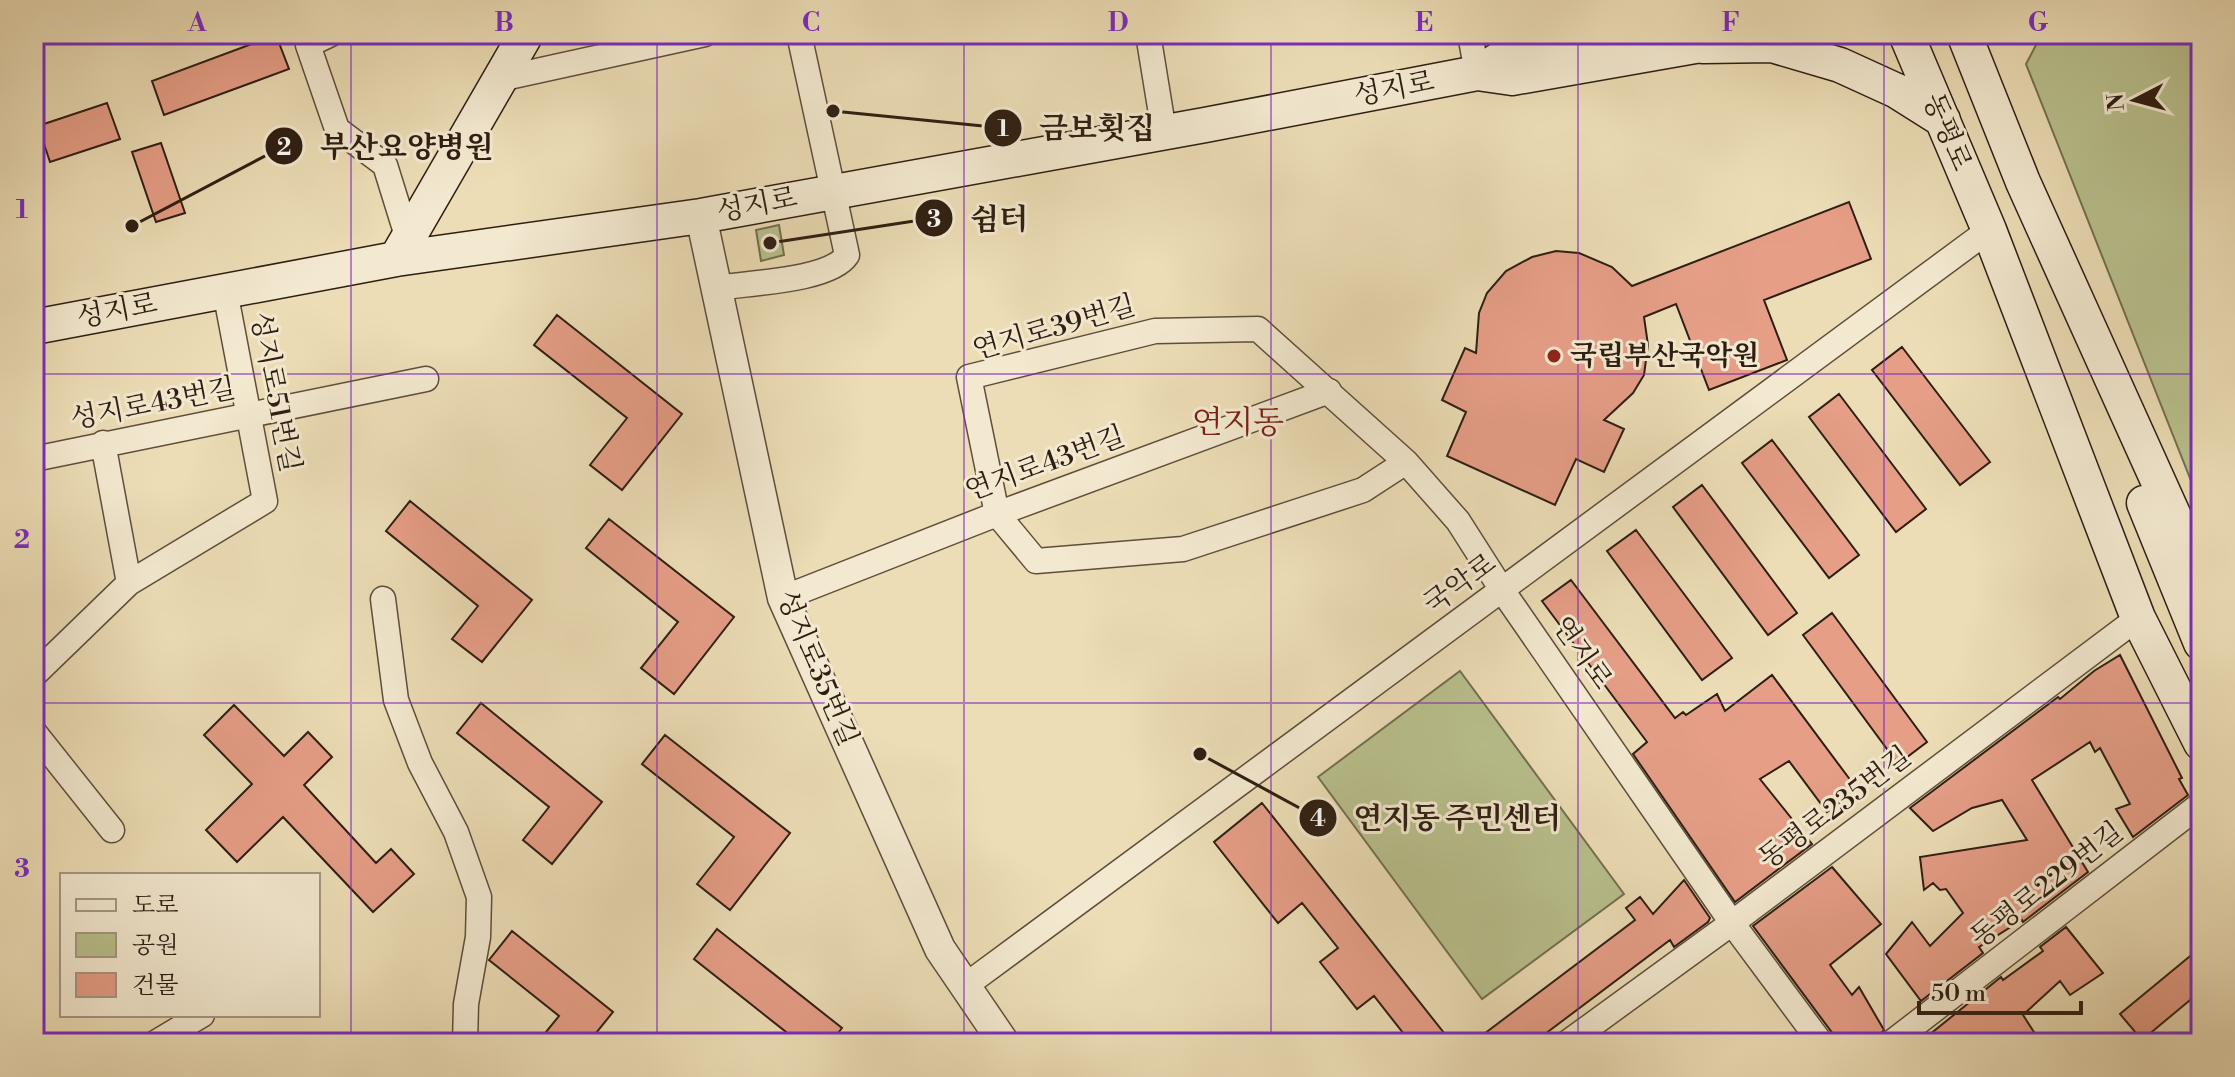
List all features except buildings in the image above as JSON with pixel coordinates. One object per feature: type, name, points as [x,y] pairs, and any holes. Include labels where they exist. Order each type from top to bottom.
[{"type":"main road","points":[[402,249],[526,34]]},
{"type":"main road","name":"성지로","points":[[1477,73],[1510,53],[1601,34]]},
{"type":"main road","name":"성지로","points":[[1695,46],[1728,34]]},
{"type":"main road","name":"동평로","points":[[1906,34],[1989,230]]},
{"type":"main road","points":[[1964,34],[2023,182],[2189,637],[2201,697]]},
{"type":"main road","name":"성지로","points":[[34,327],[225,291],[402,249],[701,216],[1477,73],[1512,78],[1695,46],[1772,45],[1840,65],[1897,91],[1943,120]]},
{"type":"main road","points":[[2023,182],[2201,576]]},
{"type":"main road","points":[[1989,230],[2069,371],[2189,637]]},
{"type":"main road","points":[[1989,230],[2138,618],[2201,743]]},
{"type":"street","points":[[331,34],[308,45],[337,129],[385,165],[402,249]]},
{"type":"street","points":[[500,79],[705,34]]},
{"type":"street","points":[[716,288],[808,275],[842,263],[847,255],[799,34]]},
{"type":"street","points":[[1148,34],[1164,132]]},
{"type":"street","points":[[1470,34],[1477,73]]},
{"type":"street","name":"성지로35번길","points":[[701,216],[783,598],[940,949],[1004,1043]]},
{"type":"street","name":"국악로","points":[[965,986],[1989,230]]},
{"type":"street","name":"성지로51번길","points":[[34,675],[129,583],[265,501],[225,291]]},
{"type":"street","name":"연지로","points":[[1258,329],[1406,462],[1458,521],[1502,590],[1732,923],[1821,1043]]},
{"type":"street","name":"연지로39번길","points":[[1258,329],[1155,331],[969,377],[997,514],[1036,561],[1183,549],[1363,490],[1406,462]]},
{"type":"street","name":"성지로43번길","points":[[34,459],[426,379]]},
{"type":"street","name":"연지로43번길","points":[[783,598],[997,514],[1329,391]]},
{"type":"street","points":[[103,443],[129,583]]},
{"type":"street","points":[[383,599],[396,700],[420,763],[456,832],[479,897],[478,937],[466,1004],[465,1043]]},
{"type":"street","name":"동평로235번길","points":[[1567,1043],[2138,618]]},
{"type":"street","points":[[34,732],[112,830]]},
{"type":"street","name":"동평로229번길","points":[[1891,1043],[2201,804]]},
{"type":"street","points":[[155,1043],[199,1017]]},
{"type":"green space","points":[[2032,34],[2201,34],[2201,506],[2026,64],[2036,45]]},
{"type":"green space","points":[[779,225],[784,255],[761,261],[756,230]]},
{"type":"green space","points":[[1460,671],[1624,894],[1482,999],[1318,777]]},
{"type":"place","name":"금보횟집","points":[[833,111]]},
{"type":"place","name":"부산요양병원","points":[[132,226]]},
{"type":"place","name":"쉼터","points":[[770,243]]},
{"type":"place","name":"국립부산국악원","points":[[1554,356]]},
{"type":"place","name":"연지동 주민센터","points":[[1200,754]]},
{"type":"district","name":"연지동","points":[[1238,423]]}]
